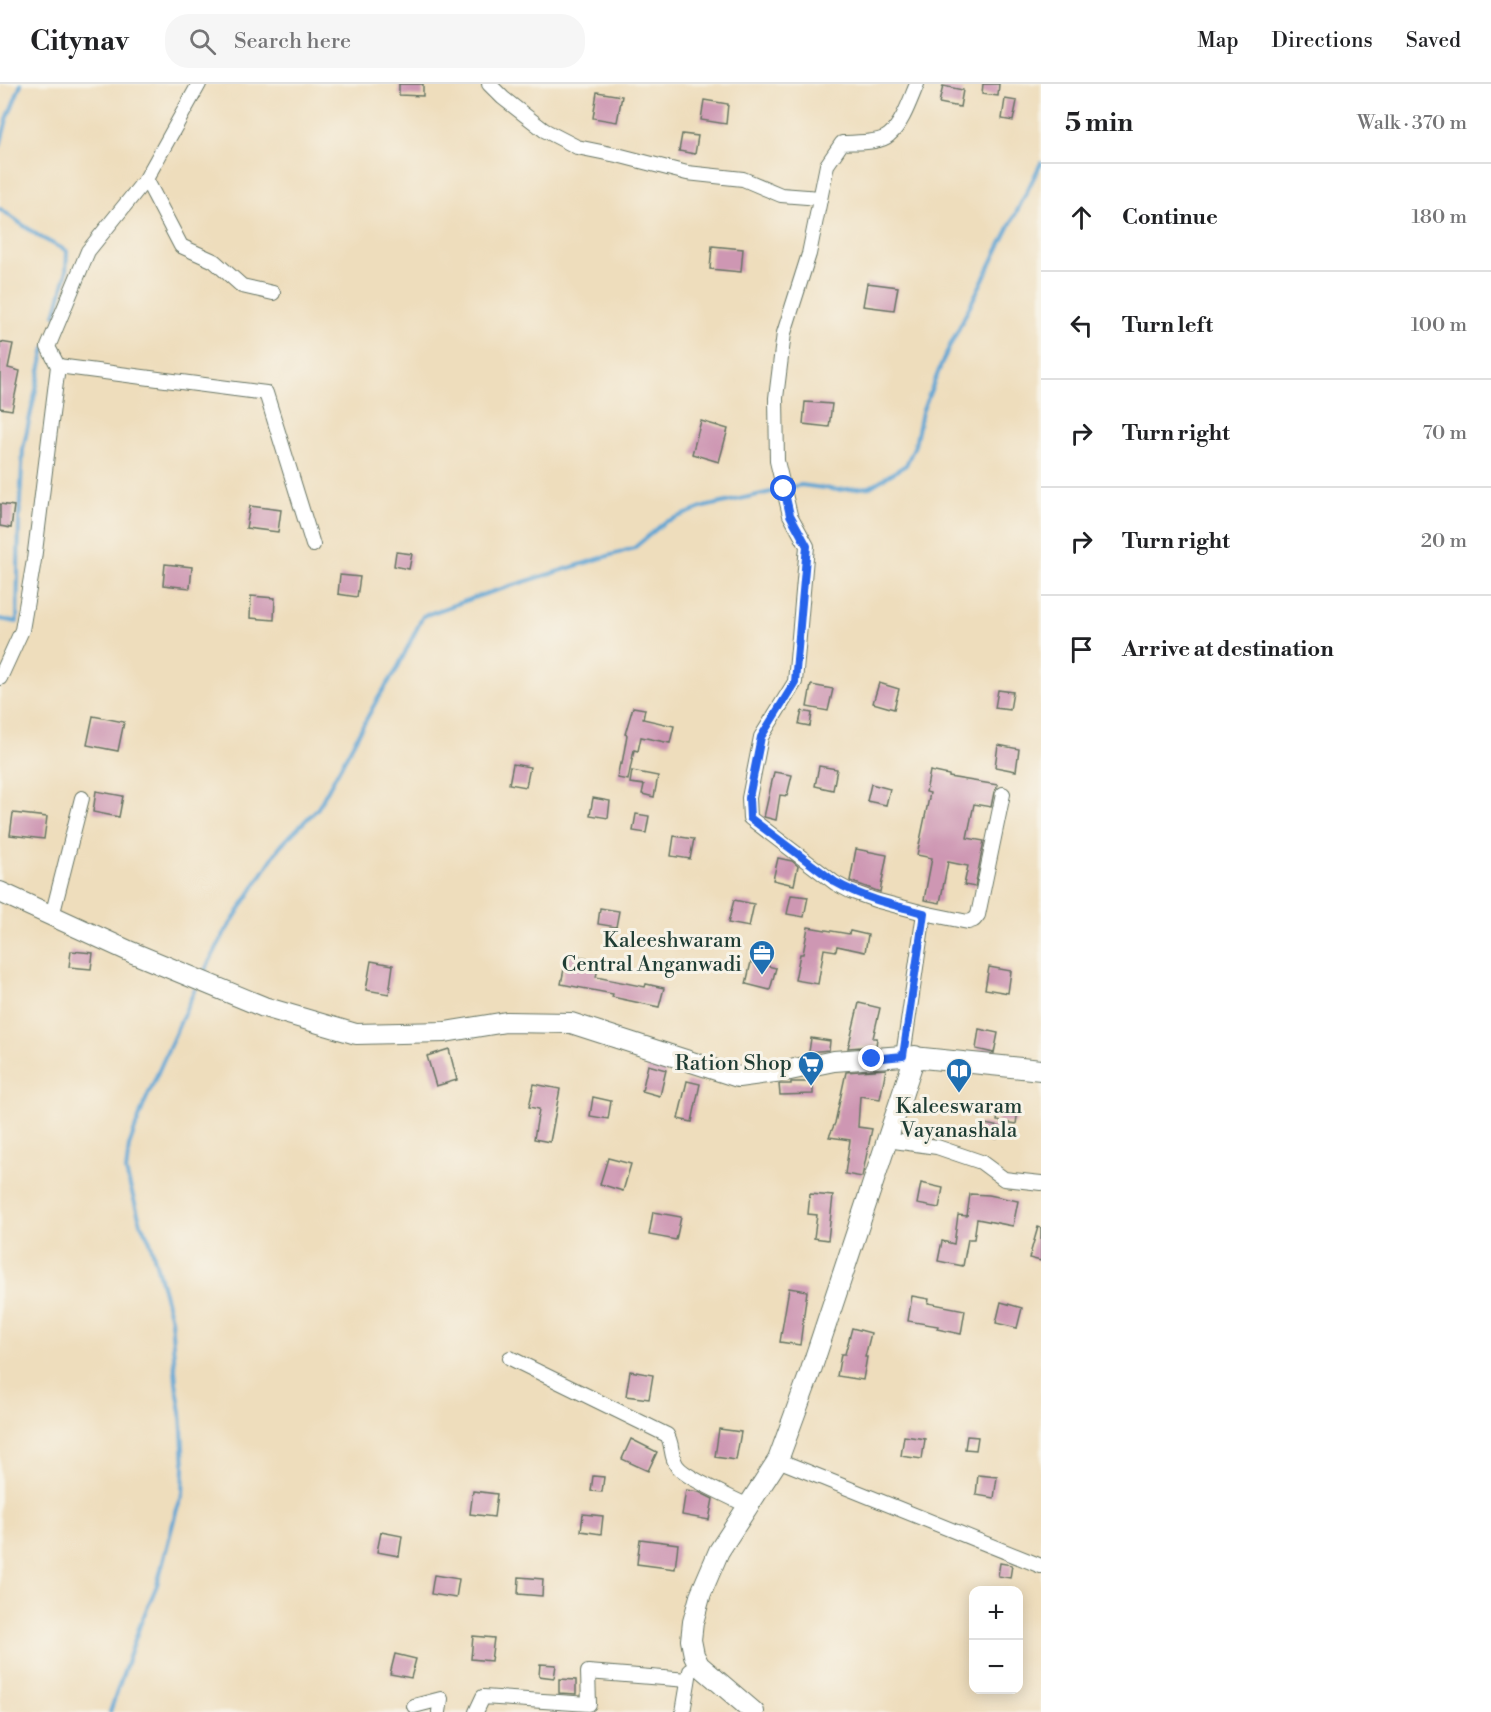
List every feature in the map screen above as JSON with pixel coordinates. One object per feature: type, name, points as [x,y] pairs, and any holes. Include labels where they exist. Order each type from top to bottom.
[{"type":"street","points":[[0,678],[22,630],[34,560],[58,366],[48,347],[88,251],[146,179],[199,84]]},
{"type":"street","points":[[489,84],[544,130],[577,147],[687,173],[743,179],[781,195],[820,198]]},
{"type":"street","points":[[917,84],[901,120],[889,136],[875,140],[842,143],[827,165],[810,254],[784,333],[776,398],[777,461],[790,515],[807,546],[795,682],[761,737],[749,798],[750,818],[850,891],[924,913],[968,922],[974,920],[978,915],[1003,794]]},
{"type":"street","points":[[146,179],[181,246],[214,261],[242,286],[273,292]]},
{"type":"street","points":[[58,366],[266,393],[313,545]]},
{"type":"street","points":[[52,916],[82,798]]},
{"type":"street","points":[[0,892],[131,952],[264,1007],[356,1034],[445,1032],[506,1022],[571,1023],[738,1077],[834,1061],[909,1056],[1041,1070]]},
{"type":"street","points":[[683,1712],[693,1654],[691,1640],[693,1622],[701,1593],[719,1551],[778,1460],[811,1370],[887,1140],[909,1056],[924,913]]},
{"type":"street","points":[[887,1140],[938,1147],[981,1162],[1004,1179],[1041,1183]]},
{"type":"street","points":[[510,1358],[667,1435],[670,1439],[671,1453],[679,1469],[748,1506]]},
{"type":"street","points":[[778,1460],[1041,1566]]},
{"type":"street","points":[[693,1654],[699,1665],[754,1712]]},
{"type":"street","points":[[476,1712],[483,1697],[589,1704],[588,1672],[688,1680]]},
{"type":"street","points":[[414,1706],[441,1699],[439,1712]]},
{"type":"building","points":[[399,84],[423,84],[423,96],[399,95]]},
{"type":"building","points":[[983,84],[999,84],[998,96],[982,94]]},
{"type":"building","points":[[943,86],[963,90],[960,107],[939,103]]},
{"type":"building","points":[[597,92],[622,96],[617,122],[593,118]]},
{"type":"building","points":[[1005,99],[1017,101],[1013,121],[1002,119]]},
{"type":"building","points":[[704,100],[728,104],[726,124],[701,120]]},
{"type":"building","points":[[682,134],[698,136],[695,154],[679,151]]},
{"type":"building","points":[[712,246],[743,249],[741,272],[710,269]]},
{"type":"building","points":[[867,283],[898,287],[894,310],[863,306]]},
{"type":"building","points":[[0,342],[13,344],[8,368],[20,371],[12,410],[0,408]]},
{"type":"building","points":[[805,402],[832,404],[829,427],[803,424]]},
{"type":"building","points":[[701,421],[728,429],[719,462],[692,454]]},
{"type":"building","points":[[0,504],[14,506],[11,528],[0,526]]},
{"type":"building","points":[[250,506],[281,510],[278,532],[246,528]]},
{"type":"building","points":[[396,552],[412,554],[409,569],[394,566]]},
{"type":"building","points":[[165,564],[192,567],[190,588],[163,585]]},
{"type":"building","points":[[340,575],[360,577],[357,597],[338,594]]},
{"type":"building","points":[[251,596],[275,598],[274,620],[250,618]]},
{"type":"building","points":[[879,683],[899,689],[894,709],[873,703]]},
{"type":"building","points":[[811,685],[833,689],[828,711],[807,707]]},
{"type":"building","points":[[998,690],[1013,692],[1010,710],[995,708]]},
{"type":"building","points":[[633,707],[645,709],[643,719],[674,726],[670,743],[641,737],[638,751],[634,750],[628,780],[617,778],[620,763],[622,764],[627,735],[625,734]]},
{"type":"building","points":[[802,711],[812,713],[810,726],[799,724]]},
{"type":"building","points":[[93,716],[124,722],[118,751],[87,745]]},
{"type":"building","points":[[998,745],[1019,749],[1016,771],[995,767]]},
{"type":"building","points":[[513,764],[530,767],[526,787],[509,784]]},
{"type":"building","points":[[819,766],[837,769],[833,790],[815,786]]},
{"type":"building","points":[[632,771],[658,776],[654,797],[642,794],[644,785],[630,783]]},
{"type":"building","points":[[930,771],[949,775],[949,777],[998,785],[991,807],[974,804],[967,838],[984,841],[975,887],[964,885],[968,866],[948,862],[940,903],[924,900],[932,858],[917,855],[930,793],[926,792]]},
{"type":"building","points":[[774,772],[792,775],[787,796],[780,795],[776,820],[764,817]]},
{"type":"building","points":[[871,784],[890,789],[886,805],[867,801]]},
{"type":"building","points":[[96,791],[123,796],[119,817],[93,812]]},
{"type":"building","points":[[593,798],[610,801],[608,818],[590,815]]},
{"type":"building","points":[[13,813],[47,817],[44,839],[10,835]]},
{"type":"building","points":[[636,814],[649,816],[646,833],[633,831]]},
{"type":"building","points":[[674,836],[694,839],[690,859],[671,856]]},
{"type":"building","points":[[856,849],[887,855],[880,892],[850,881]]},
{"type":"building","points":[[778,858],[792,861],[798,866],[794,885],[773,880]]},
{"type":"building","points":[[791,895],[808,897],[804,917],[787,914]]},
{"type":"building","points":[[734,900],[754,904],[749,927],[728,923]]},
{"type":"building","points":[[600,908],[619,911],[616,927],[598,924]]},
{"type":"building","points":[[808,927],[868,935],[865,952],[837,946],[836,951],[824,949],[818,984],[795,980]]},
{"type":"building","points":[[71,951],[93,953],[91,969],[69,967]]},
{"type":"building","points":[[567,954],[600,960],[596,977],[645,987],[646,984],[664,988],[659,1007],[612,997],[613,994],[561,984]]},
{"type":"building","points":[[371,961],[393,965],[389,994],[366,990]]},
{"type":"building","points":[[751,962],[776,968],[770,990],[746,984]]},
{"type":"building","points":[[989,967],[1011,971],[1008,993],[985,989]]},
{"type":"building","points":[[859,1003],[880,1008],[873,1038],[877,1038],[876,1046],[848,1048]]},
{"type":"building","points":[[979,1029],[998,1033],[994,1053],[976,1049]]},
{"type":"building","points":[[811,1038],[830,1041],[829,1050],[809,1052]]},
{"type":"building","points":[[449,1049],[457,1080],[436,1086],[427,1056]]},
{"type":"building","points":[[648,1065],[666,1070],[660,1096],[642,1091]]},
{"type":"building","points":[[886,1069],[880,1099],[860,1096],[858,1127],[872,1129],[862,1177],[845,1174],[850,1140],[829,1137],[835,1123],[846,1072]]},
{"type":"building","points":[[687,1081],[700,1084],[692,1122],[678,1119]]},
{"type":"building","points":[[791,1082],[813,1082],[813,1094],[780,1095],[779,1084],[791,1084]]},
{"type":"building","points":[[534,1084],[560,1089],[550,1142],[534,1139],[539,1109],[529,1107]]},
{"type":"building","points":[[593,1097],[611,1101],[608,1119],[590,1116]]},
{"type":"building","points":[[1000,1106],[1018,1110],[1016,1124],[997,1121]]},
{"type":"building","points":[[980,1123],[1000,1127],[997,1139],[978,1136]]},
{"type":"building","points":[[608,1158],[631,1164],[623,1191],[600,1184]]},
{"type":"building","points":[[921,1183],[943,1188],[939,1208],[917,1204]]},
{"type":"building","points":[[810,1194],[833,1196],[828,1240],[814,1238],[817,1215],[808,1214]]},
{"type":"building","points":[[970,1194],[1018,1201],[1013,1226],[977,1219],[974,1239],[968,1239],[963,1266],[938,1261],[942,1241],[954,1244],[958,1215],[967,1216]]},
{"type":"building","points":[[653,1212],[681,1217],[676,1240],[649,1235]]},
{"type":"building","points":[[1038,1227],[1041,1228],[1041,1261],[1029,1258]]},
{"type":"building","points":[[789,1288],[807,1291],[800,1345],[780,1342]]},
{"type":"building","points":[[912,1296],[929,1299],[928,1303],[965,1310],[961,1334],[937,1329],[938,1326],[908,1321]]},
{"type":"building","points":[[1001,1302],[1022,1308],[1017,1328],[996,1323]]},
{"type":"building","points":[[852,1328],[871,1333],[865,1357],[867,1357],[863,1380],[837,1376],[841,1354],[845,1354]]},
{"type":"building","points":[[630,1371],[653,1375],[649,1399],[626,1396]]},
{"type":"building","points":[[719,1429],[741,1432],[736,1460],[715,1457]]},
{"type":"building","points":[[904,1436],[925,1439],[922,1459],[901,1456]]},
{"type":"building","points":[[967,1436],[978,1437],[976,1450],[965,1449]]},
{"type":"building","points":[[631,1439],[657,1452],[648,1471],[622,1459]]},
{"type":"building","points":[[978,1475],[997,1477],[994,1498],[976,1495]]},
{"type":"building","points":[[593,1476],[604,1477],[602,1492],[591,1491]]},
{"type":"building","points":[[686,1490],[699,1492],[713,1499],[709,1520],[682,1515]]},
{"type":"building","points":[[473,1491],[497,1494],[494,1517],[470,1514]]},
{"type":"building","points":[[583,1514],[603,1516],[601,1534],[581,1531]]},
{"type":"building","points":[[381,1532],[402,1536],[399,1556],[377,1552]]},
{"type":"building","points":[[640,1539],[678,1544],[675,1569],[637,1564]]},
{"type":"building","points":[[1000,1563],[1012,1565],[1010,1578],[998,1576]]},
{"type":"building","points":[[434,1575],[459,1579],[456,1598],[431,1594]]},
{"type":"building","points":[[519,1577],[543,1579],[542,1596],[518,1594]]},
{"type":"building","points":[[473,1636],[494,1638],[491,1661],[471,1659]]},
{"type":"building","points":[[395,1654],[416,1659],[411,1678],[390,1674]]},
{"type":"building","points":[[540,1664],[556,1665],[554,1678],[539,1676]]},
{"type":"building","points":[[559,1679],[576,1680],[576,1694],[559,1693]]},
{"type":"waterway","points":[[0,146],[7,119],[21,84]]},
{"type":"waterway","points":[[787,488],[801,485],[838,490],[870,487],[906,465],[915,445],[922,412],[944,358],[1041,163]]},
{"type":"waterway","points":[[0,209],[40,237],[67,251],[66,275],[55,315]]},
{"type":"waterway","points":[[0,619],[17,622],[23,449],[45,348]]},
{"type":"waterway","points":[[204,972],[224,934],[280,846],[318,808],[378,698],[396,671],[423,616],[482,595],[634,548],[665,522],[704,507],[780,490]]},
{"type":"waterway","points":[[110,1712],[140,1625],[157,1585],[183,1494],[184,1467],[181,1412],[171,1319],[150,1241],[141,1224],[126,1172],[129,1146],[144,1104],[195,989]]},
{"type":"place","name":"Kaleeshwaram Central Anganwadi","points":[[762,976]]},
{"type":"place","name":"Ration Shop","points":[[811,1087]]},
{"type":"place","name":"Kaleeswaram Vayanashala","points":[[959,1094]]},
{"type":"route","points":[[784,489],[790,515],[807,546],[795,682],[761,737],[749,798],[750,818],[850,891],[924,913],[903,1056],[872,1059]]}]
